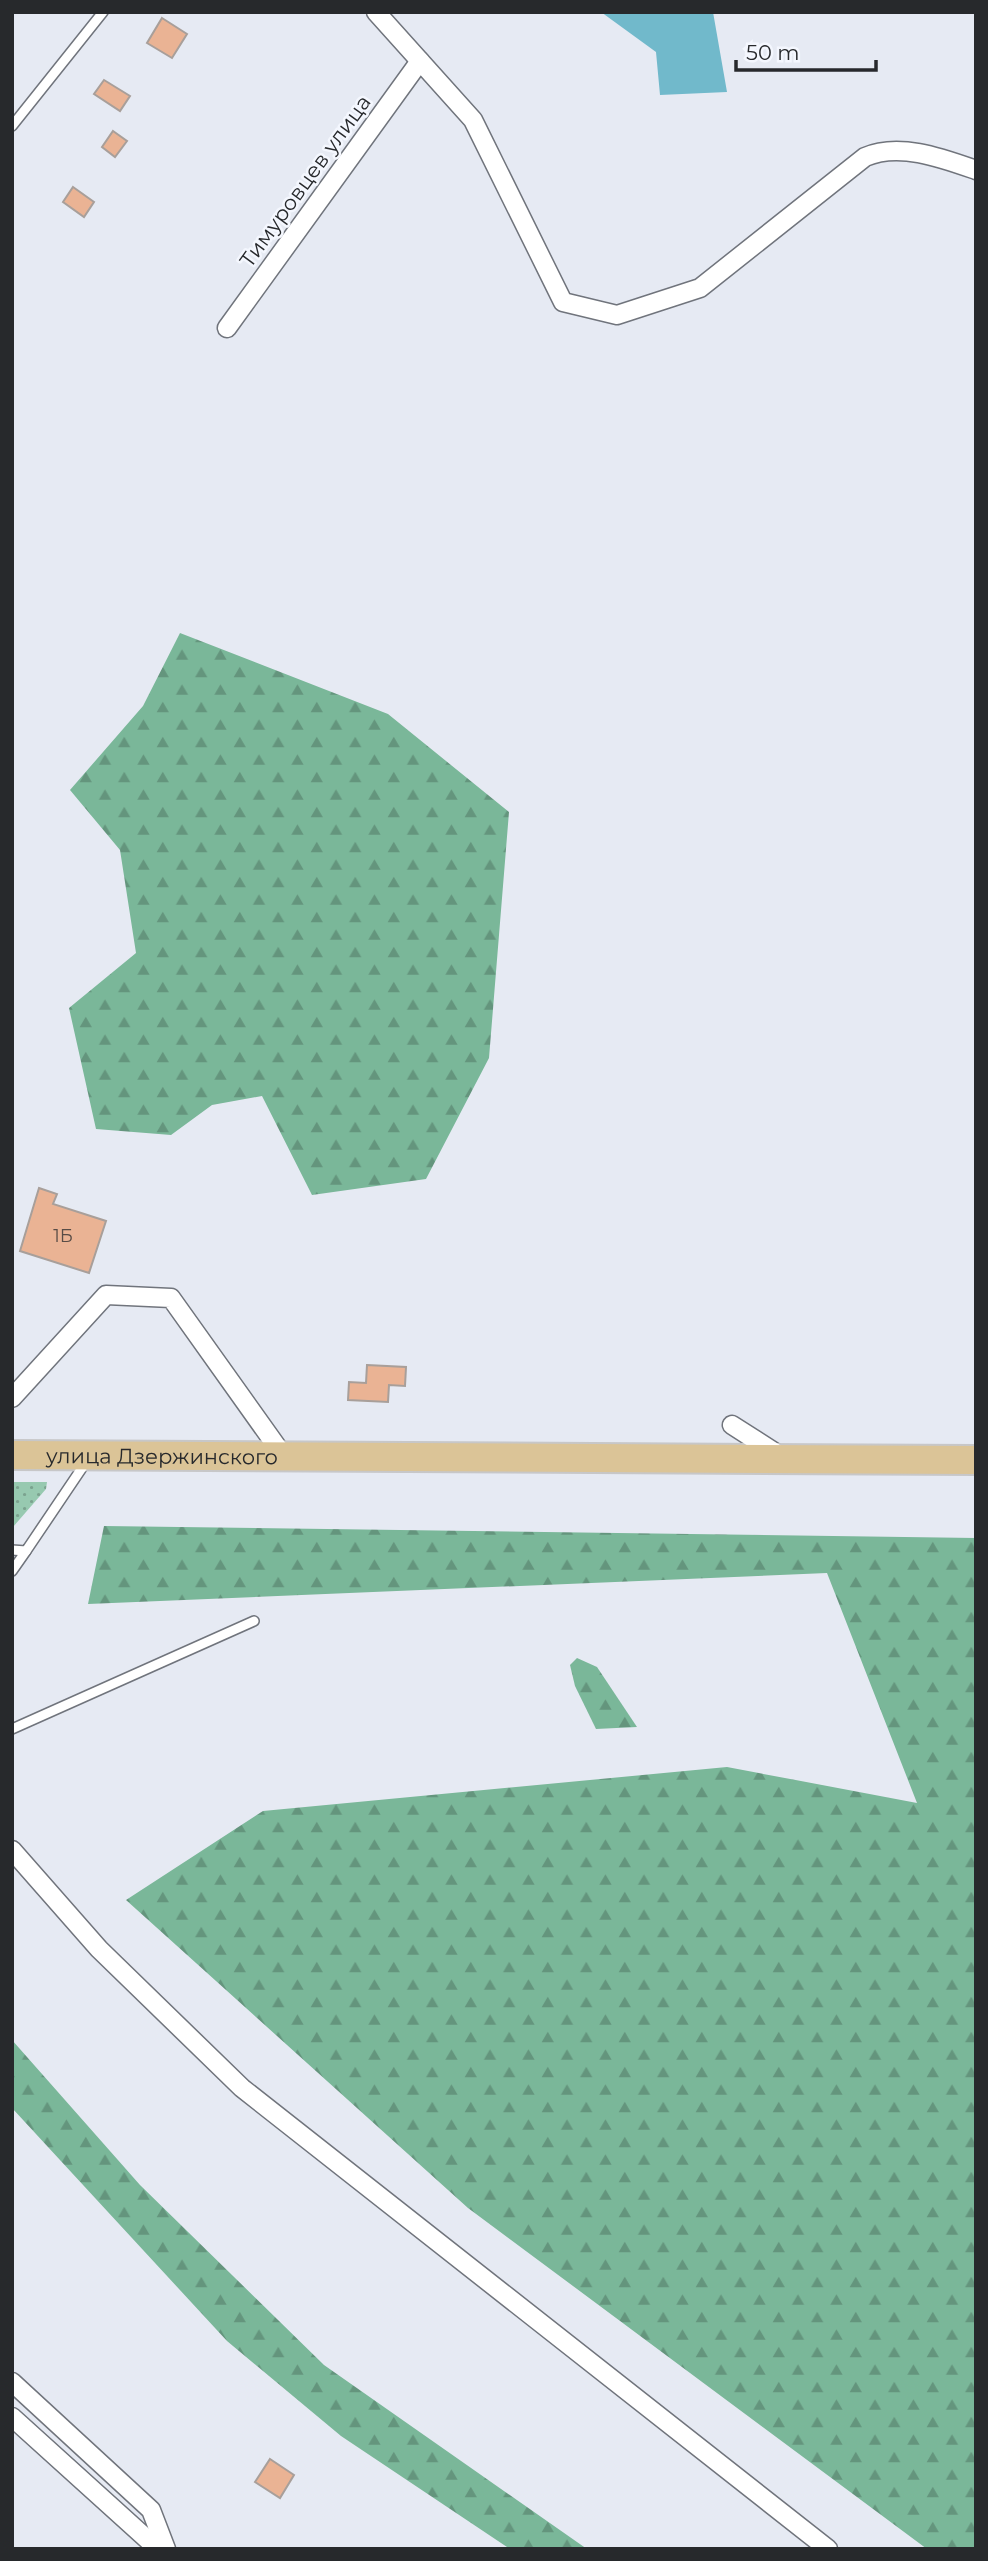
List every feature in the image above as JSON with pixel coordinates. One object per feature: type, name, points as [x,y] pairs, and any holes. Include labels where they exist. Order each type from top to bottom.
[{"type":"main road","name":"улица Дзержинского","points":[[12,1455],[976,1461]]},
{"type":"street","points":[[376,12],[473,120],[562,302],[617,315],[700,288],[865,157],[878,151],[939,156],[976,170]]},
{"type":"street","name":"Тимуровцев улица","points":[[226,328],[420,61]]},
{"type":"street","points":[[12,1398],[106,1294],[171,1298],[299,1458]]},
{"type":"street","points":[[732,1425],[786,1460]]},
{"type":"street","points":[[12,1850],[100,1949],[242,2088],[828,2549]]},
{"type":"street","points":[[12,2382],[151,2510],[166,2549]]},
{"type":"street","points":[[12,2417],[158,2549]]},
{"type":"lane","points":[[12,126],[103,12]]},
{"type":"lane","points":[[12,1571],[91,1455]]},
{"type":"lane","points":[[12,1550],[26,1551]]},
{"type":"lane","points":[[12,1729],[254,1621]]},
{"type":"green space","points":[[180,633],[388,714],[509,812],[489,1058],[426,1179],[312,1195],[262,1096],[212,1105],[171,1135],[96,1129],[69,1008],[136,953],[120,850],[70,790],[143,706]]},
{"type":"green space","points":[[12,1482],[47,1482],[46,1489],[13,1527]]},
{"type":"green space","points":[[104,1526],[976,1538],[976,2549],[927,2549],[468,2208],[126,1900],[263,1811],[727,1767],[917,1803],[827,1573],[88,1604]]},
{"type":"green space","points":[[577,1658],[597,1667],[637,1727],[596,1729],[575,1686],[570,1665]]},
{"type":"green space","points":[[12,2040],[140,2185],[324,2365],[587,2549],[510,2549],[341,2436],[227,2341],[12,2108]]},
{"type":"water","points":[[601,12],[713,12],[727,92],[660,95],[656,52]]},
{"type":"building","points":[[162,18],[187,34],[172,58],[147,43]]},
{"type":"building","points":[[104,80],[130,96],[120,111],[94,94]]},
{"type":"building","points":[[113,131],[127,141],[115,157],[102,147]]},
{"type":"building","points":[[73,187],[94,202],[84,217],[63,202]]},
{"type":"building","points":[[39,1188],[57,1194],[53,1204],[106,1221],[89,1273],[20,1251]]},
{"type":"building","points":[[367,1365],[406,1367],[405,1386],[389,1385],[388,1402],[348,1400],[349,1382],[366,1383]]},
{"type":"building","points":[[270,2459],[294,2475],[280,2498],[255,2482]]}]
